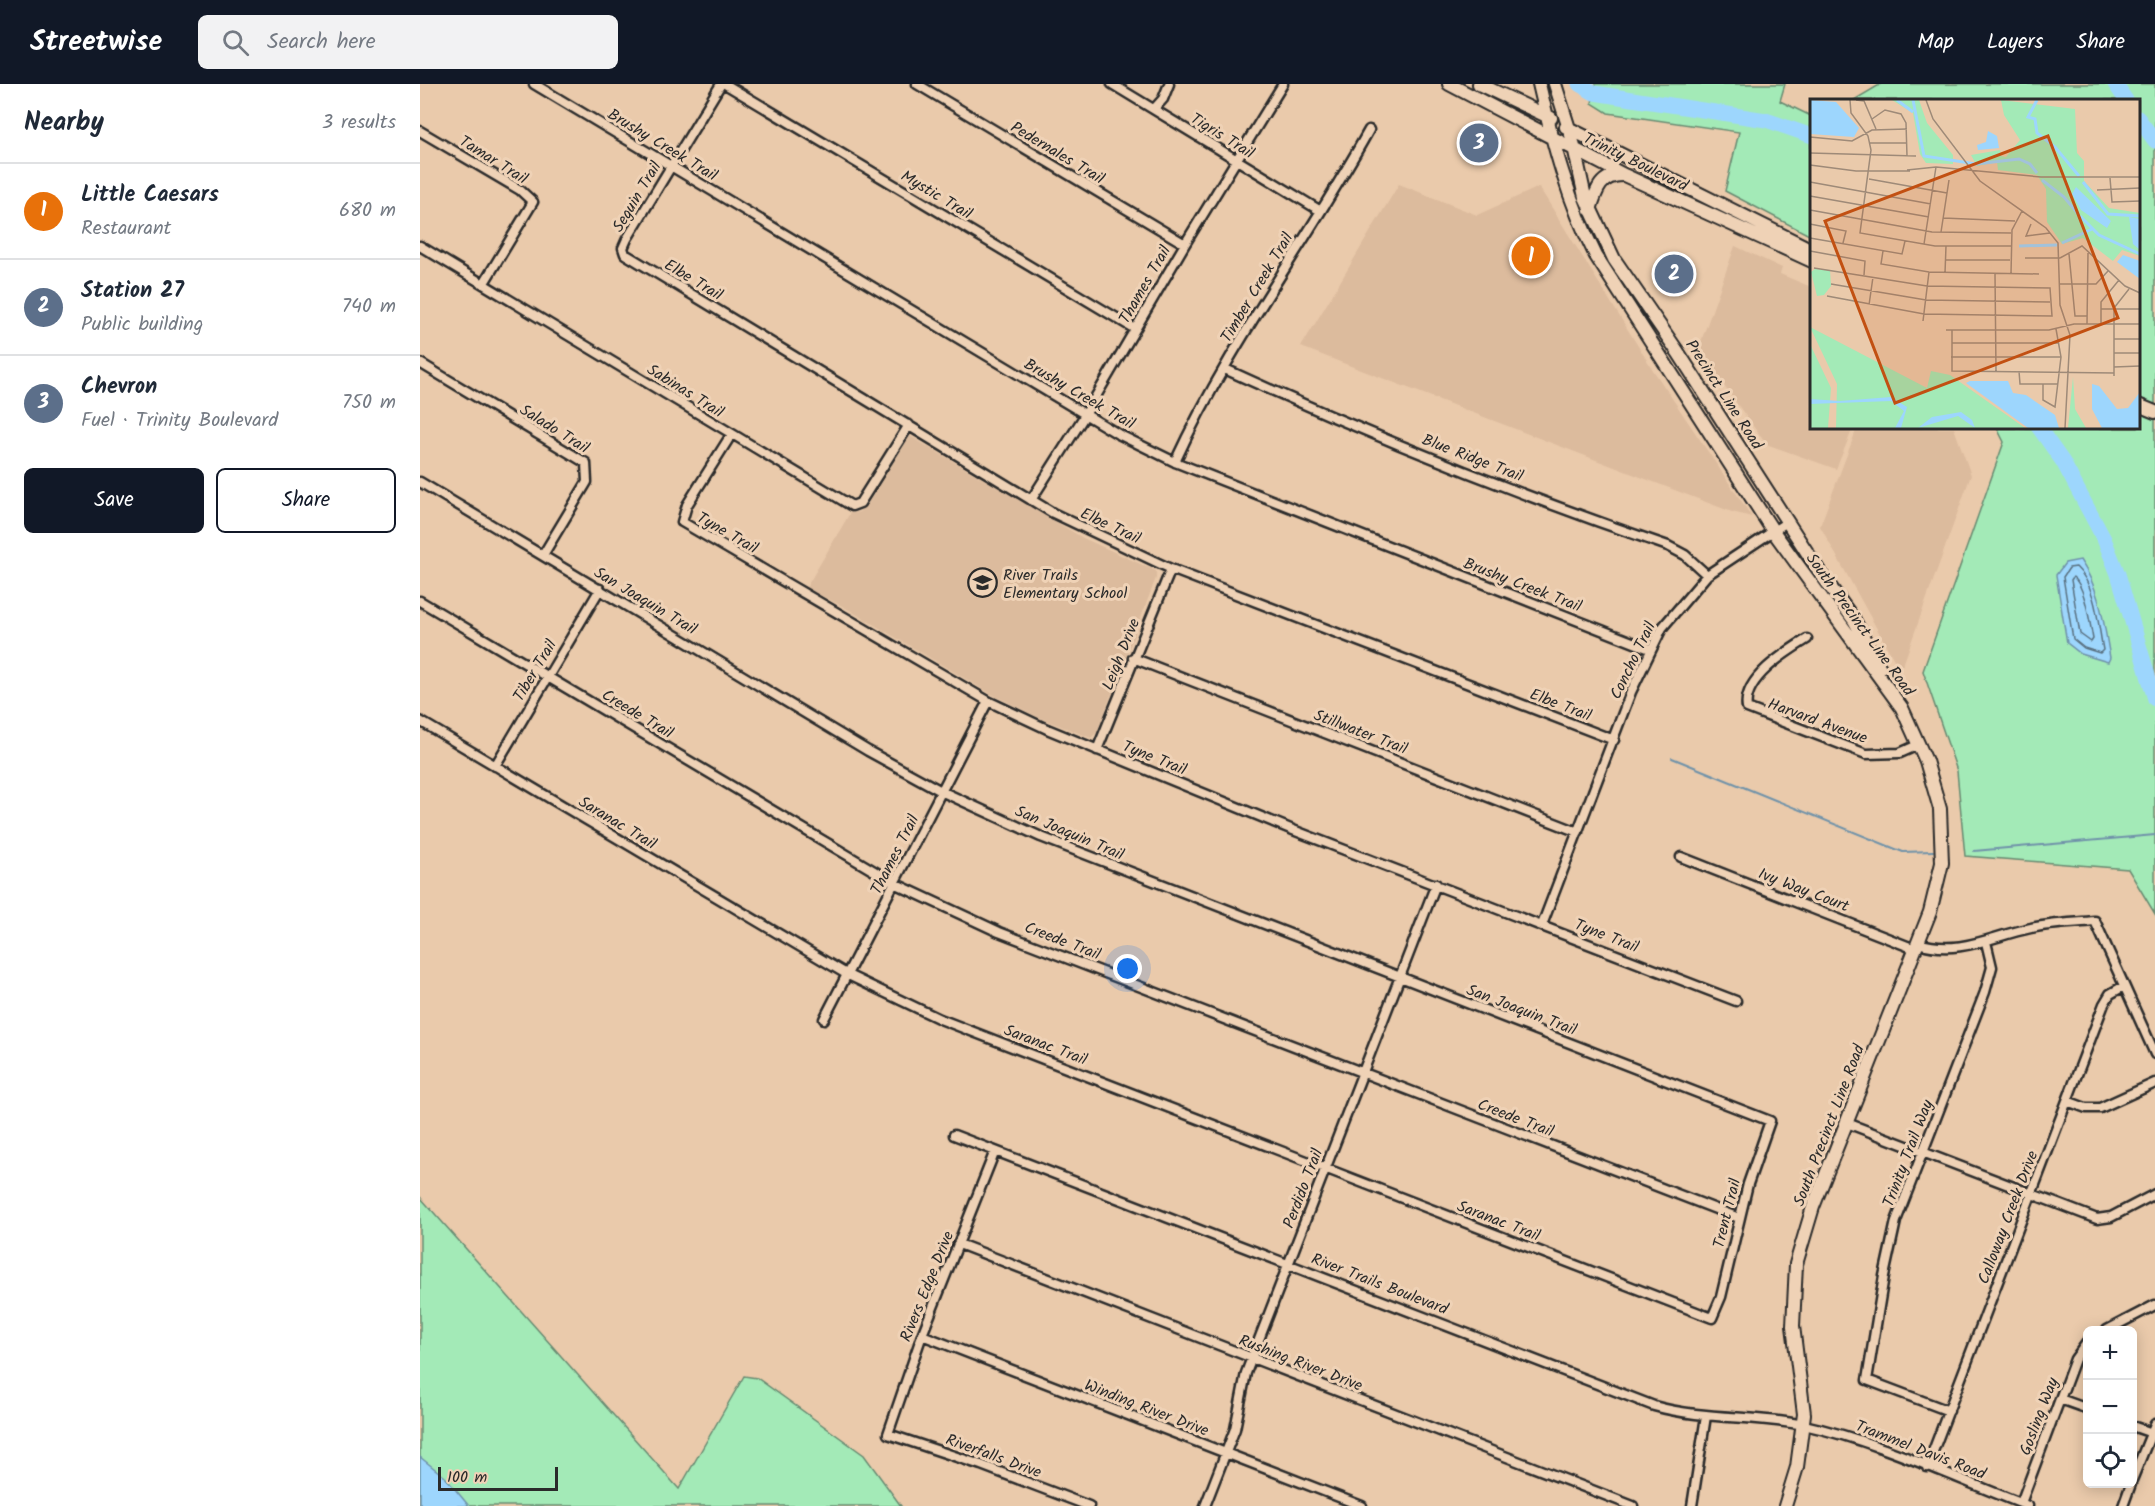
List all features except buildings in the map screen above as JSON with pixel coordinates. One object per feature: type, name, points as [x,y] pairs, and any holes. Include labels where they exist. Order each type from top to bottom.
[{"type":"main road","name":"Trinity Boulevard","points":[[1449,84],[1624,175],[1810,260]]},
{"type":"main road","name":"Trinity Boulevard","points":[[1479,84],[1810,249]]},
{"type":"main road","points":[[1539,84],[1547,116]]},
{"type":"main road","name":"Precinct Line Road","points":[[1555,84],[1590,210],[1614,259],[1854,620],[1902,708]]},
{"type":"main road","name":"South Precinct Line Road","points":[[1547,116],[1559,169],[1575,214],[1596,256],[1773,531],[1902,708],[1937,792],[1942,863],[1917,946],[1813,1207],[1796,1264],[1792,1305],[1803,1425],[1797,1467],[1785,1506]]},
{"type":"main road","points":[[1590,210],[1595,193],[1604,179],[1613,174],[1624,175]]},
{"type":"main road","points":[[1638,323],[1654,316]]},
{"type":"main road","points":[[1654,348],[1658,345],[1666,348],[1722,431],[1735,439]]},
{"type":"main road","points":[[2140,405],[2155,411]]},
{"type":"street","name":"Brushy Creek Trail","points":[[534,84],[1085,415],[1175,462],[1650,649]]},
{"type":"street","name":"Seguin Trail","points":[[633,260],[625,254],[623,248],[627,239],[723,84]]},
{"type":"street","name":"Mystic Trail","points":[[723,84],[1136,329]]},
{"type":"street","name":"Pedernales Trail","points":[[917,84],[1185,244]]},
{"type":"street","name":"Tigris Trail","points":[[1112,84],[1319,210]]},
{"type":"street","points":[[1154,109],[1163,99],[1169,84]]},
{"type":"street","name":"Thames Trail","points":[[1031,500],[1085,415],[1185,244],[1238,161],[1283,84]]},
{"type":"street","name":"Timber Creek Trail","points":[[1175,462],[1191,428],[1225,369],[1369,130]]},
{"type":"street","name":"Tamar Trail","points":[[420,131],[520,190],[532,202],[484,283]]},
{"type":"street","name":"Sabinas Trail","points":[[420,246],[852,506],[860,503],[909,425]]},
{"type":"street","name":"Elbe Trail","points":[[633,260],[1031,500],[1087,531],[1171,569],[1614,740]]},
{"type":"street","name":"Salado Trail","points":[[420,363],[586,463],[587,482],[543,555]]},
{"type":"street","name":"Blue Ridge Trail","points":[[1225,369],[1312,409],[1452,465],[1668,546],[1685,555],[1707,575]]},
{"type":"street","name":"Tyne Trail","points":[[731,435],[687,505],[682,522],[988,701],[1097,750],[1293,830],[1736,1001]]},
{"type":"street","name":"San Joaquin Trail","points":[[420,482],[868,751],[943,792],[1089,857],[1754,1114]]},
{"type":"street","name":"Concho Trail","points":[[1542,925],[1650,649],[1675,610],[1707,575],[1787,522]]},
{"type":"street","name":"Leigh Drive","points":[[1097,750],[1171,569]]},
{"type":"street","name":"Tiber Trail","points":[[495,766],[600,589]]},
{"type":"street","name":"Creede Trail","points":[[420,601],[896,884],[999,932],[1739,1218]]},
{"type":"street","name":"Harvard Avenue","points":[[1807,639],[1761,674],[1750,690],[1746,703],[1747,708],[1866,754],[1900,753],[1918,745]]},
{"type":"street","name":"Stillwater Trail","points":[[1133,658],[1578,832]]},
{"type":"street","name":"Thames Trail","points":[[824,1020],[896,884],[988,701]]},
{"type":"street","name":"Saranac Trail","points":[[420,721],[848,975],[940,1019],[1701,1314]]},
{"type":"street","name":"Ivy Way Court","points":[[1681,857],[1917,946],[1956,949],[2028,928],[2095,921],[2124,986]]},
{"type":"street","name":"Perdido Trail","points":[[1205,1506],[1235,1430],[1242,1386],[1251,1359],[1436,884]]},
{"type":"street","name":"Trinity Trail Way","points":[[1948,1411],[1867,1380],[1896,1221],[1985,992],[1992,967],[1986,942]]},
{"type":"street","points":[[2124,986],[2155,1054]]},
{"type":"street","name":"Calloway Creek Drive","points":[[1927,1467],[2104,1004],[2110,994],[2124,986]]},
{"type":"street","points":[[2067,1101],[2086,1108],[2100,1108],[2155,1083]]},
{"type":"street","name":"Trent Trail","points":[[1701,1314],[1712,1318],[1721,1297],[1739,1218],[1770,1121],[1754,1114]]},
{"type":"street","points":[[1847,1123],[2105,1220],[2155,1194]]},
{"type":"street","name":"River Trails Boulevard","points":[[954,1135],[1654,1406],[1678,1413],[1742,1416],[1803,1425]]},
{"type":"street","name":"Rivers Edge Drive","points":[[888,1434],[922,1335],[995,1151]]},
{"type":"street","name":"Rushing River Drive","points":[[960,1244],[1633,1506]]},
{"type":"street","points":[[2115,1326],[2155,1305]]},
{"type":"street","name":"Winding River Drive","points":[[922,1335],[1362,1506]]},
{"type":"street","name":"Gosling Way","points":[[2024,1505],[2060,1399],[2083,1346]]},
{"type":"street","points":[[2060,1399],[2083,1407]]},
{"type":"street","points":[[1692,1506],[1706,1416]]},
{"type":"street","points":[[2137,1471],[2155,1424]]},
{"type":"street","name":"Trammel Davis Road","points":[[1803,1425],[1840,1435],[2024,1505]]},
{"type":"street","points":[[2137,1428],[2153,1434]]},
{"type":"street","name":"Riverfalls Drive","points":[[888,1434],[981,1464],[1089,1506]]},
{"type":"street","points":[[2123,1506],[2130,1488]]},
{"type":"shaded area","points":[[1399,184],[1477,215],[1539,187],[1653,370],[1752,517],[1732,512],[1301,347]]},
{"type":"shaded area","points":[[1735,246],[1782,268],[1780,274],[1810,287],[1810,429],[1853,429],[1836,469],[1766,444],[1698,350]]},
{"type":"shaded area","points":[[1857,429],[1954,429],[1971,475],[1903,665],[1897,665],[1820,526]]},
{"type":"shaded area","name":"River Trails Elementary School","points":[[910,436],[1083,538],[1156,571],[1156,578],[1097,732],[1091,738],[1040,718],[991,694],[844,607],[806,588],[850,513],[859,512],[867,505]]},
{"type":"green space","points":[[1596,84],[1785,84],[1780,101],[1810,116],[1810,235],[1725,191],[1739,132],[1608,113],[1592,103]]},
{"type":"green space","points":[[1881,84],[2155,84],[2155,914],[2128,869],[1965,856],[1957,771],[1923,671],[2004,442],[1998,429],[2140,429],[2140,99],[1856,99]]},
{"type":"green space","points":[[420,1197],[679,1489],[744,1376],[757,1378],[864,1455],[901,1506],[420,1506]]},
{"type":"water","points":[[2080,560],[2097,595],[2106,632],[2110,658],[2108,662],[2081,654],[2067,643],[2056,575],[2065,563]]},
{"type":"water","points":[[420,1457],[445,1477],[469,1506],[420,1506]]},
{"type":"waterway","points":[[1579,84],[1594,93],[1766,120],[1810,135]]},
{"type":"waterway","points":[[2115,84],[2125,99]]},
{"type":"waterway","points":[[2140,121],[2155,141]]},
{"type":"waterway","points":[[2040,429],[2063,462],[2104,539],[2118,574],[2155,699]]},
{"type":"waterway","points":[[1672,758],[1903,852],[1933,851]]},
{"type":"waterway","points":[[1974,851],[2155,835]]},
{"type":"place","name":"Chevron","points":[[1479,143]]},
{"type":"place","name":"Little Caesars","points":[[1531,256]]},
{"type":"place","name":"Station 27","points":[[1674,274]]},
{"type":"place","name":"River Trails Elementary School","points":[[982,583]]}]
